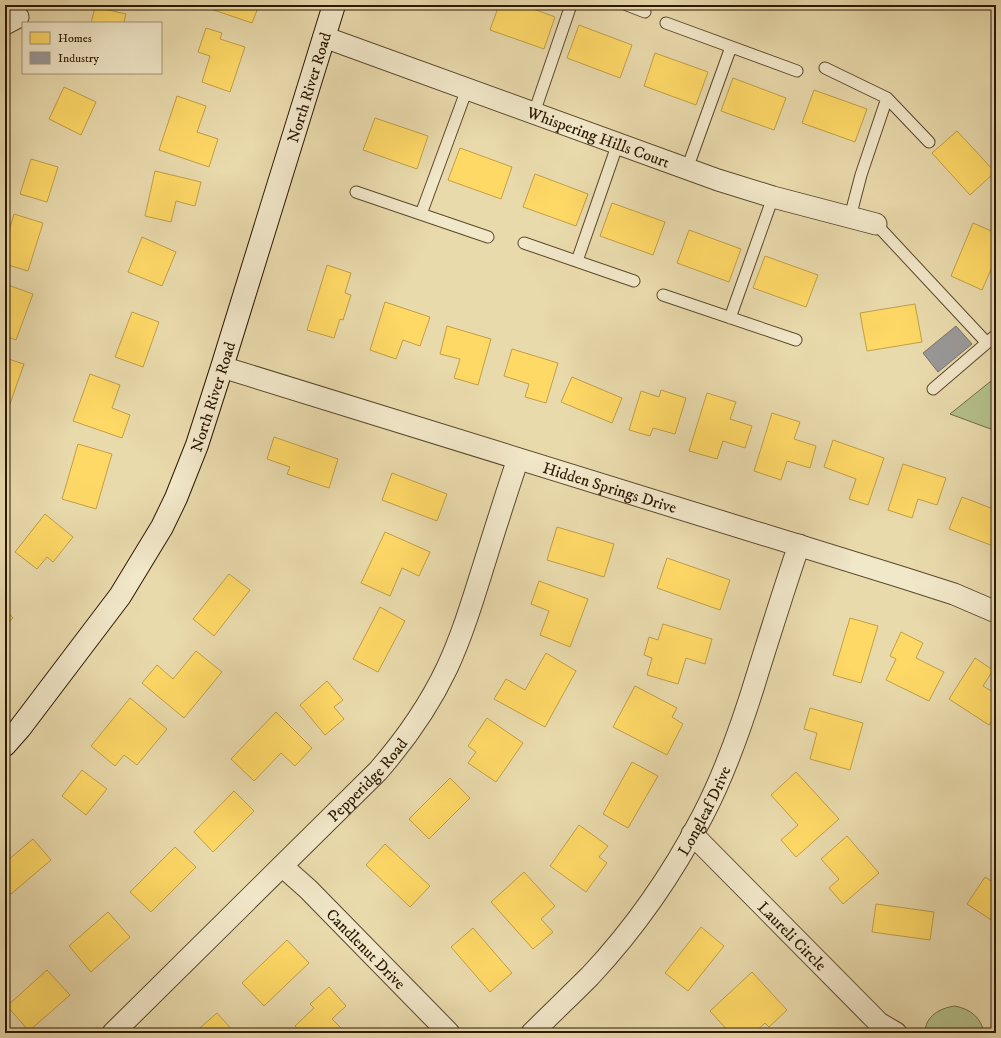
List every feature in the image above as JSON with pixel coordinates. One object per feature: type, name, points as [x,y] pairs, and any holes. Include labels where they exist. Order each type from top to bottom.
[{"type":"street","name":"North River Road","points":[[5,745],[20,728],[120,596],[162,527],[176,498],[196,445],[222,367],[334,5]]},
{"type":"street","name":"Whispering Hills Court","points":[[324,37],[718,180],[876,224]]},
{"type":"street","name":"Hidden Springs Drive","points":[[222,367],[954,594],[996,612]]},
{"type":"street","name":"Pepperidge Road","points":[[113,1033],[378,771],[406,737],[432,697],[447,669],[462,633],[518,459]]},
{"type":"street","name":"Longleaf Drive","points":[[532,1033],[591,975],[649,904],[668,876],[703,815],[740,730],[798,545]]},
{"type":"street","name":"Laureli Circle","points":[[692,834],[879,1023],[896,1033]]},
{"type":"street","name":"Candlenut Drive","points":[[282,866],[308,889],[449,1033]]},
{"type":"lane","points":[[534,113],[571,5]]},
{"type":"lane","points":[[627,5],[645,12]]},
{"type":"lane","points":[[666,23],[797,71]]},
{"type":"lane","points":[[687,169],[731,47]]},
{"type":"lane","points":[[825,68],[887,98],[929,142]]},
{"type":"lane","points":[[421,214],[467,89]]},
{"type":"lane","points":[[850,217],[861,175],[887,98]]},
{"type":"lane","points":[[578,261],[618,143]]},
{"type":"lane","points":[[356,192],[488,237]]},
{"type":"lane","points":[[730,318],[773,196]]},
{"type":"lane","points":[[876,224],[987,343]]},
{"type":"lane","points":[[524,242],[634,281]]},
{"type":"lane","points":[[663,295],[796,340]]},
{"type":"lane","points":[[933,388],[996,335]]},
{"type":"green space","points":[[996,377],[996,431],[950,414]]},
{"type":"green space","points":[[955,1006],[965,1009],[974,1015],[983,1027],[984,1033],[925,1033],[928,1022],[934,1014],[949,1007]]},
{"type":"building: Homes","points":[[259,5],[252,23],[202,6]]},
{"type":"building: Homes","points":[[499,5],[523,5],[555,17],[544,49],[490,30]]},
{"type":"building: Homes","points":[[95,7],[126,14],[124,22],[91,22]]},
{"type":"building: Homes","points":[[579,25],[632,45],[620,78],[567,58]]},
{"type":"building: Homes","points":[[206,28],[222,33],[220,39],[245,47],[230,92],[202,82],[210,56],[198,52]]},
{"type":"building: Homes","points":[[655,53],[708,72],[696,105],[644,86]]},
{"type":"building: Homes","points":[[733,78],[786,98],[774,130],[721,111]]},
{"type":"building: Homes","points":[[64,87],[96,102],[81,135],[49,119]]},
{"type":"building: Homes","points":[[814,90],[867,109],[855,142],[802,123]]},
{"type":"building: Homes","points":[[177,96],[206,106],[197,132],[218,139],[209,167],[159,150]]},
{"type":"building: Homes","points":[[375,118],[428,136],[417,169],[363,150]]},
{"type":"building: Homes","points":[[957,131],[995,172],[970,195],[932,153]]},
{"type":"building: Homes","points":[[460,148],[512,167],[501,199],[448,180]]},
{"type":"building: Homes","points":[[31,159],[58,167],[47,202],[20,194]]},
{"type":"building: Homes","points":[[155,171],[201,182],[195,206],[176,201],[171,222],[145,216]]},
{"type":"building: Homes","points":[[535,174],[588,194],[576,226],[523,207]]},
{"type":"building: Homes","points":[[612,203],[665,222],[653,255],[600,236]]},
{"type":"building: Homes","points":[[14,214],[43,223],[28,271],[5,264],[5,245]]},
{"type":"building: Homes","points":[[973,223],[996,233],[996,258],[982,290],[951,276]]},
{"type":"building: Homes","points":[[689,230],[741,249],[729,282],[677,263]]},
{"type":"building: Homes","points":[[142,237],[176,252],[162,286],[128,272]]},
{"type":"building: Homes","points":[[765,256],[818,275],[806,307],[753,288]]},
{"type":"building: Homes","points":[[327,265],[351,273],[345,293],[351,295],[343,320],[340,319],[334,338],[307,330]]},
{"type":"building: Homes","points":[[5,284],[33,294],[16,340],[5,336]]},
{"type":"building: Homes","points":[[385,302],[430,317],[420,346],[403,340],[396,359],[370,350]]},
{"type":"building: Homes","points":[[915,304],[922,342],[867,351],[860,313]]},
{"type":"building: Homes","points":[[132,312],[159,322],[143,367],[115,357]]},
{"type":"building: Homes","points":[[447,326],[491,339],[478,385],[454,378],[460,359],[440,354]]},
{"type":"building: Homes","points":[[512,349],[558,363],[546,403],[525,397],[529,384],[504,376]]},
{"type":"building: Homes","points":[[5,358],[24,364],[5,418]]},
{"type":"building: Homes","points":[[90,374],[120,385],[112,408],[130,415],[122,438],[73,421]]},
{"type":"building: Homes","points":[[572,377],[622,398],[612,423],[561,402]]},
{"type":"building: Homes","points":[[661,390],[686,398],[675,434],[653,428],[650,436],[629,430],[641,391],[659,397]]},
{"type":"building: Homes","points":[[707,393],[736,402],[730,419],[752,426],[745,448],[723,441],[717,459],[689,451]]},
{"type":"building: Homes","points":[[772,413],[800,422],[794,439],[816,446],[810,468],[787,461],[781,480],[754,471]]},
{"type":"building: Homes","points":[[274,437],[338,459],[329,488],[287,474],[290,467],[267,459]]},
{"type":"building: Homes","points":[[833,440],[884,458],[868,505],[849,499],[856,479],[824,467]]},
{"type":"building: Homes","points":[[78,444],[112,454],[96,509],[62,499]]},
{"type":"building: Homes","points":[[903,464],[946,478],[937,505],[918,499],[912,518],[888,510]]},
{"type":"building: Homes","points":[[392,473],[447,494],[437,521],[382,500]]},
{"type":"building: Homes","points":[[962,497],[996,510],[996,539],[993,546],[949,529]]},
{"type":"building: Homes","points":[[45,514],[73,537],[53,562],[47,557],[37,569],[15,552]]},
{"type":"building: Homes","points":[[557,527],[614,544],[604,577],[547,560]]},
{"type":"building: Homes","points":[[385,532],[430,552],[419,576],[402,568],[390,596],[361,583]]},
{"type":"building: Homes","points":[[667,558],[730,580],[720,610],[657,588]]},
{"type":"building: Homes","points":[[229,574],[250,590],[214,636],[193,619]]},
{"type":"building: Homes","points":[[539,581],[588,599],[570,647],[540,635],[549,611],[531,604]]},
{"type":"building: Homes","points":[[380,607],[405,621],[378,672],[353,659]]},
{"type":"building: Homes","points":[[5,609],[13,618],[5,625]]},
{"type":"building: Homes","points":[[850,618],[878,626],[861,683],[833,675]]},
{"type":"building: Homes","points":[[663,624],[712,639],[705,664],[686,658],[678,684],[647,675],[652,658],[644,655],[649,637],[658,640]]},
{"type":"building: Homes","points":[[901,632],[923,643],[916,658],[944,672],[929,701],[886,680],[896,659],[890,656]]},
{"type":"building: Homes","points":[[196,651],[222,672],[184,718],[142,683],[157,665],[173,679]]},
{"type":"building: Homes","points":[[546,653],[576,671],[545,727],[494,699],[506,679],[525,690]]},
{"type":"building: Homes","points":[[975,658],[993,670],[983,686],[996,694],[996,715],[989,725],[949,699]]},
{"type":"building: Homes","points":[[327,681],[343,700],[334,707],[344,719],[325,735],[300,705]]},
{"type":"building: Homes","points":[[635,686],[677,708],[672,717],[683,724],[667,755],[613,727]]},
{"type":"building: Homes","points":[[130,698],[167,729],[137,765],[124,755],[115,766],[91,746]]},
{"type":"building: Homes","points":[[810,708],[863,723],[850,770],[810,759],[817,733],[804,729]]},
{"type":"building: Homes","points":[[276,712],[312,748],[295,766],[281,753],[254,781],[231,759]]},
{"type":"building: Homes","points":[[487,718],[523,743],[496,782],[468,763],[476,752],[468,746]]},
{"type":"building: Homes","points":[[632,762],[658,776],[628,828],[603,814]]},
{"type":"building: Homes","points":[[82,770],[107,789],[86,815],[62,796]]},
{"type":"building: Homes","points":[[796,772],[839,819],[796,857],[781,840],[798,825],[771,795]]},
{"type":"building: Homes","points":[[450,778],[470,798],[429,839],[409,819]]},
{"type":"building: Homes","points":[[234,791],[254,811],[213,852],[194,832]]},
{"type":"building: Homes","points":[[579,825],[608,846],[599,857],[607,863],[586,892],[550,866]]},
{"type":"building: Homes","points":[[847,836],[879,873],[843,904],[829,888],[839,879],[821,859]]},
{"type":"building: Homes","points":[[33,839],[51,860],[11,894],[5,887],[5,858],[7,861]]},
{"type":"building: Homes","points":[[385,844],[430,886],[410,907],[366,865]]},
{"type":"building: Homes","points":[[175,847],[196,867],[151,912],[130,892]]},
{"type":"building: Homes","points":[[524,872],[555,906],[541,919],[553,932],[533,949],[491,902]]},
{"type":"building: Homes","points":[[985,877],[996,884],[996,923],[967,904]]},
{"type":"building: Homes","points":[[876,904],[934,912],[930,940],[872,932]]},
{"type":"building: Homes","points":[[108,912],[130,937],[91,972],[69,946]]},
{"type":"building: Homes","points":[[701,927],[724,946],[688,991],[665,973]]},
{"type":"building: Homes","points":[[473,928],[512,973],[490,992],[451,947]]},
{"type":"building: Homes","points":[[287,940],[309,963],[264,1006],[242,983]]},
{"type":"building: Homes","points":[[47,970],[70,995],[29,1031],[7,1006]]},
{"type":"building: Homes","points":[[752,972],[787,1010],[769,1027],[765,1023],[754,1033],[730,1033],[710,1011]]},
{"type":"building: Homes","points":[[329,987],[346,1006],[332,1019],[346,1033],[302,1033],[295,1026],[314,1008],[310,1004]]},
{"type":"building: Homes","points":[[217,1013],[235,1033],[194,1033]]},
{"type":"building: Industry","points":[[956,326],[972,344],[938,372],[923,353]]}]
